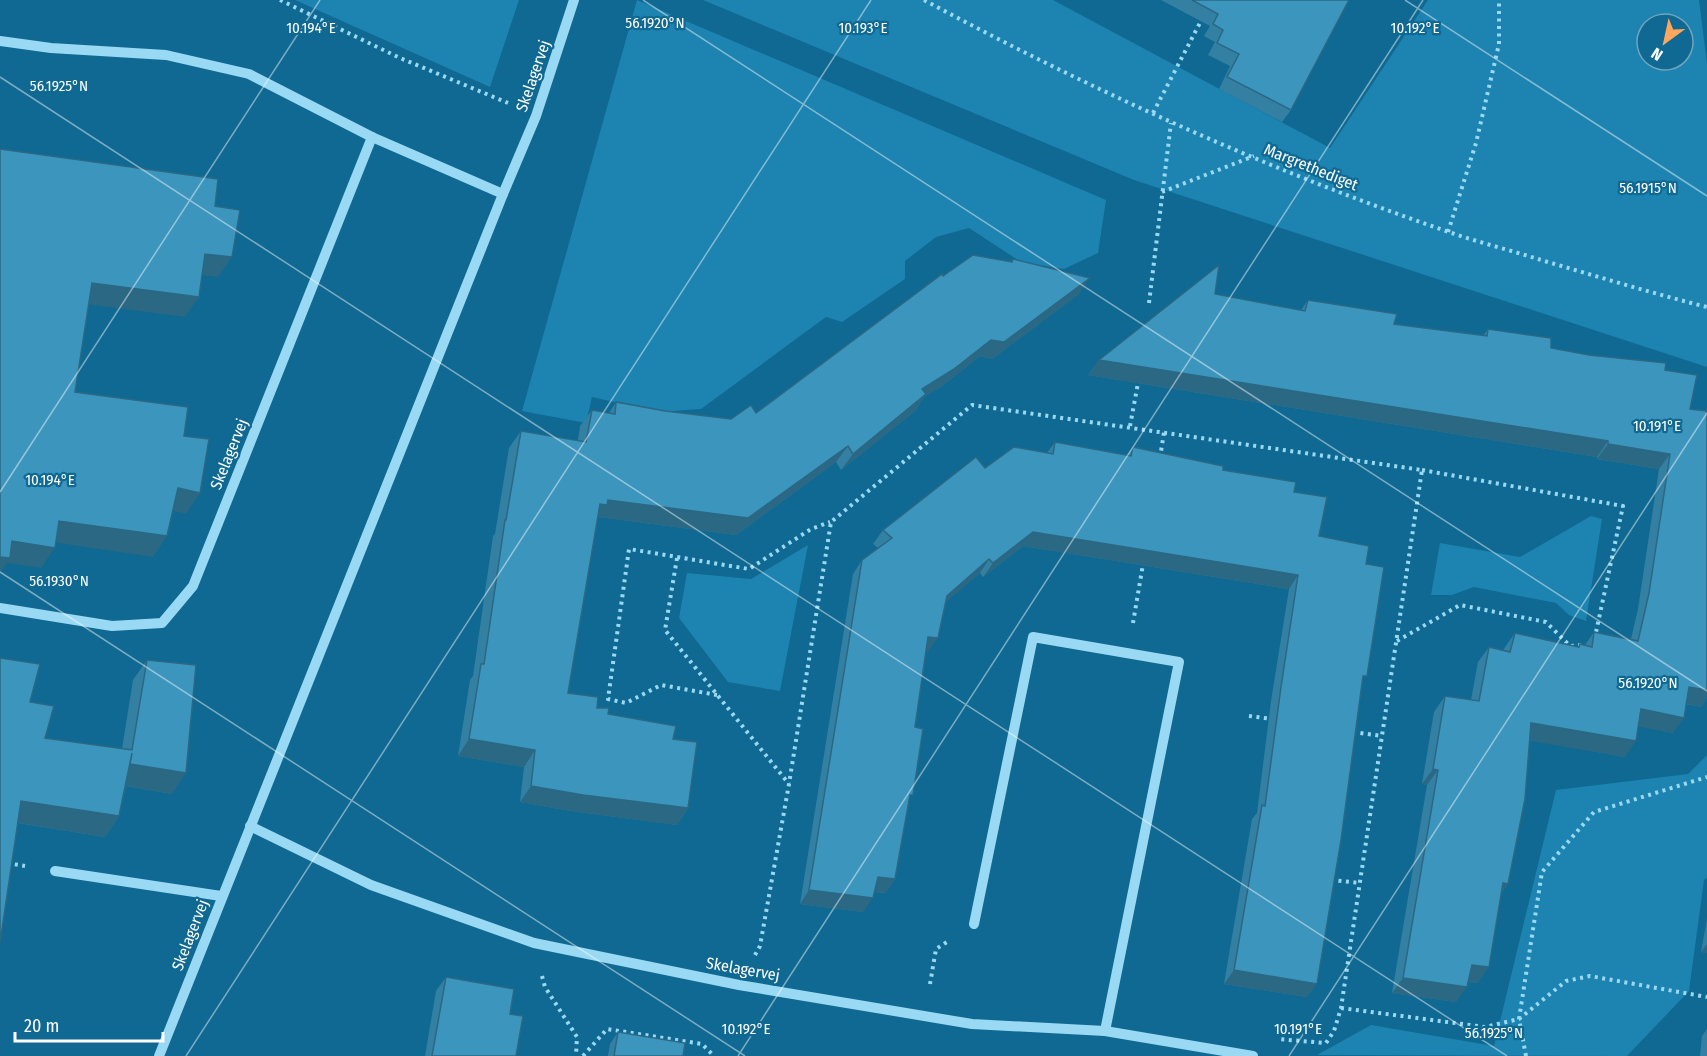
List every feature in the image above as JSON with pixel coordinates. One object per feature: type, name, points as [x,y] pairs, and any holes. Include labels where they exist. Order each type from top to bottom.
[{"type":"street","name":"Skelagervej","points":[[159,1056],[536,116],[574,0]]},
{"type":"street","points":[[0,41],[51,48],[166,55],[249,74],[372,137],[503,194]]},
{"type":"street","name":"Skelagervej","points":[[0,608],[112,626],[162,623],[193,586],[372,137]]},
{"type":"street","points":[[974,924],[1033,638],[1179,662],[1105,1031]]},
{"type":"street","name":"Skelagervej","points":[[250,826],[371,885],[534,943],[739,985],[972,1023],[1105,1031],[1253,1056]]},
{"type":"street","points":[[56,871],[222,896]]},
{"type":"path","points":[[280,0],[400,58],[536,116]]},
{"type":"path","name":"Margrethediget","points":[[924,0],[980,30],[1172,123],[1350,196],[1448,232],[1655,294],[1707,307]]},
{"type":"path","points":[[1448,232],[1476,143],[1499,45],[1499,0]]},
{"type":"path","points":[[1154,113],[1207,9]]},
{"type":"path","points":[[1149,303],[1172,123]]},
{"type":"path","points":[[1162,192],[1254,156]]},
{"type":"path","points":[[1130,426],[1138,383]]},
{"type":"path","points":[[1159,463],[1164,432]]},
{"type":"path","points":[[1397,641],[1460,605],[1546,622],[1570,646],[1594,645],[1623,506],[1422,470]]},
{"type":"path","points":[[717,695],[661,685],[626,703],[608,699],[629,549],[749,569],[811,529],[831,522]]},
{"type":"path","points":[[677,558],[665,630],[789,784]]},
{"type":"path","points":[[1128,654],[1143,564]]},
{"type":"path","points":[[1249,716],[1282,721]]},
{"type":"path","points":[[1349,731],[1382,736]]},
{"type":"path","points":[[1526,1056],[1519,1019],[1542,872],[1594,812],[1707,777]]},
{"type":"path","points":[[1324,879],[1360,882]]},
{"type":"path","points":[[534,943],[545,987],[577,1037],[576,1056]]},
{"type":"path","points":[[1341,1008],[1485,1027],[1519,1019],[1566,981],[1590,976],[1707,998]]},
{"type":"path","points":[[584,1056],[607,1029],[702,1044],[714,1056]]},
{"type":"shaded area","points":[[295,0],[519,0],[490,87]]},
{"type":"shaded area","points":[[637,0],[1106,200],[1098,253],[1064,269],[1021,262],[969,228],[936,237],[905,261],[905,279],[842,322],[826,317],[701,409],[658,412],[592,397],[586,423],[522,411]]},
{"type":"shaded area","points":[[703,0],[1053,0],[1330,148],[1428,0],[1699,0],[1707,64],[1707,367],[1134,180]]},
{"type":"shaded area","points":[[1591,516],[1602,519],[1586,621],[1569,615],[1556,603],[1474,587],[1452,595],[1431,595],[1440,543],[1520,557]]},
{"type":"shaded area","points":[[808,545],[780,691],[728,682],[679,618],[687,573],[751,579]]},
{"type":"shaded area","points":[[1707,755],[1707,878],[1704,880],[1689,991],[1627,1056],[1317,1055],[1371,1025],[1494,1046],[1556,790],[1688,774]]},
{"type":"building","points":[[1192,0],[1349,0],[1291,110],[1227,77],[1239,54],[1217,43],[1223,30],[1213,24],[1218,14]]},
{"type":"building","points":[[0,149],[218,179],[215,206],[240,210],[232,257],[205,254],[199,297],[92,283],[75,392],[188,407],[184,436],[209,439],[200,493],[178,488],[167,536],[59,521],[55,548],[12,541],[10,558],[0,557]]},
{"type":"building","points":[[973,255],[1012,262],[1013,259],[1090,278],[1004,342],[991,340],[954,369],[922,389],[926,394],[853,454],[848,446],[748,518],[608,500],[607,505],[600,504],[568,693],[598,697],[597,708],[609,708],[608,714],[676,726],[673,739],[697,742],[688,808],[531,786],[535,750],[469,739],[481,664],[484,664],[505,520],[521,431],[586,442],[592,410],[615,414],[616,402],[731,419],[751,405],[756,413],[942,274],[943,276]]},
{"type":"building","points":[[1219,265],[1215,294],[1305,311],[1308,300],[1397,314],[1394,324],[1487,336],[1488,329],[1551,338],[1551,348],[1589,355],[1666,363],[1665,370],[1697,375],[1690,409],[1707,411],[1707,690],[1689,687],[1684,718],[1641,709],[1636,741],[1531,723],[1525,799],[1508,884],[1503,883],[1489,967],[1472,965],[1467,987],[1403,978],[1438,770],[1433,769],[1445,696],[1479,701],[1489,647],[1510,652],[1515,633],[1579,647],[1580,644],[1592,647],[1594,632],[1638,641],[1649,593],[1670,454],[1608,444],[1608,441],[1099,360]]},
{"type":"building","points":[[1055,442],[1131,456],[1133,447],[1223,466],[1223,470],[1296,482],[1294,492],[1327,497],[1319,536],[1369,546],[1366,564],[1384,567],[1367,676],[1363,676],[1341,840],[1317,984],[1234,970],[1262,805],[1265,806],[1298,575],[1033,532],[993,563],[989,559],[947,596],[938,638],[928,637],[915,727],[923,729],[913,795],[910,795],[895,879],[878,877],[873,898],[809,890],[862,560],[892,538],[883,530],[976,457],[985,468],[1014,447],[1053,454]]},
{"type":"building","points":[[0,658],[40,664],[30,702],[54,706],[45,738],[132,750],[147,660],[196,665],[186,773],[130,764],[132,753],[119,816],[21,801],[0,943]]},
{"type":"building","points":[[446,977],[514,989],[510,1014],[523,1016],[516,1056],[432,1056]]},
{"type":"building","points":[[618,1032],[685,1043],[683,1056],[614,1056]]}]
